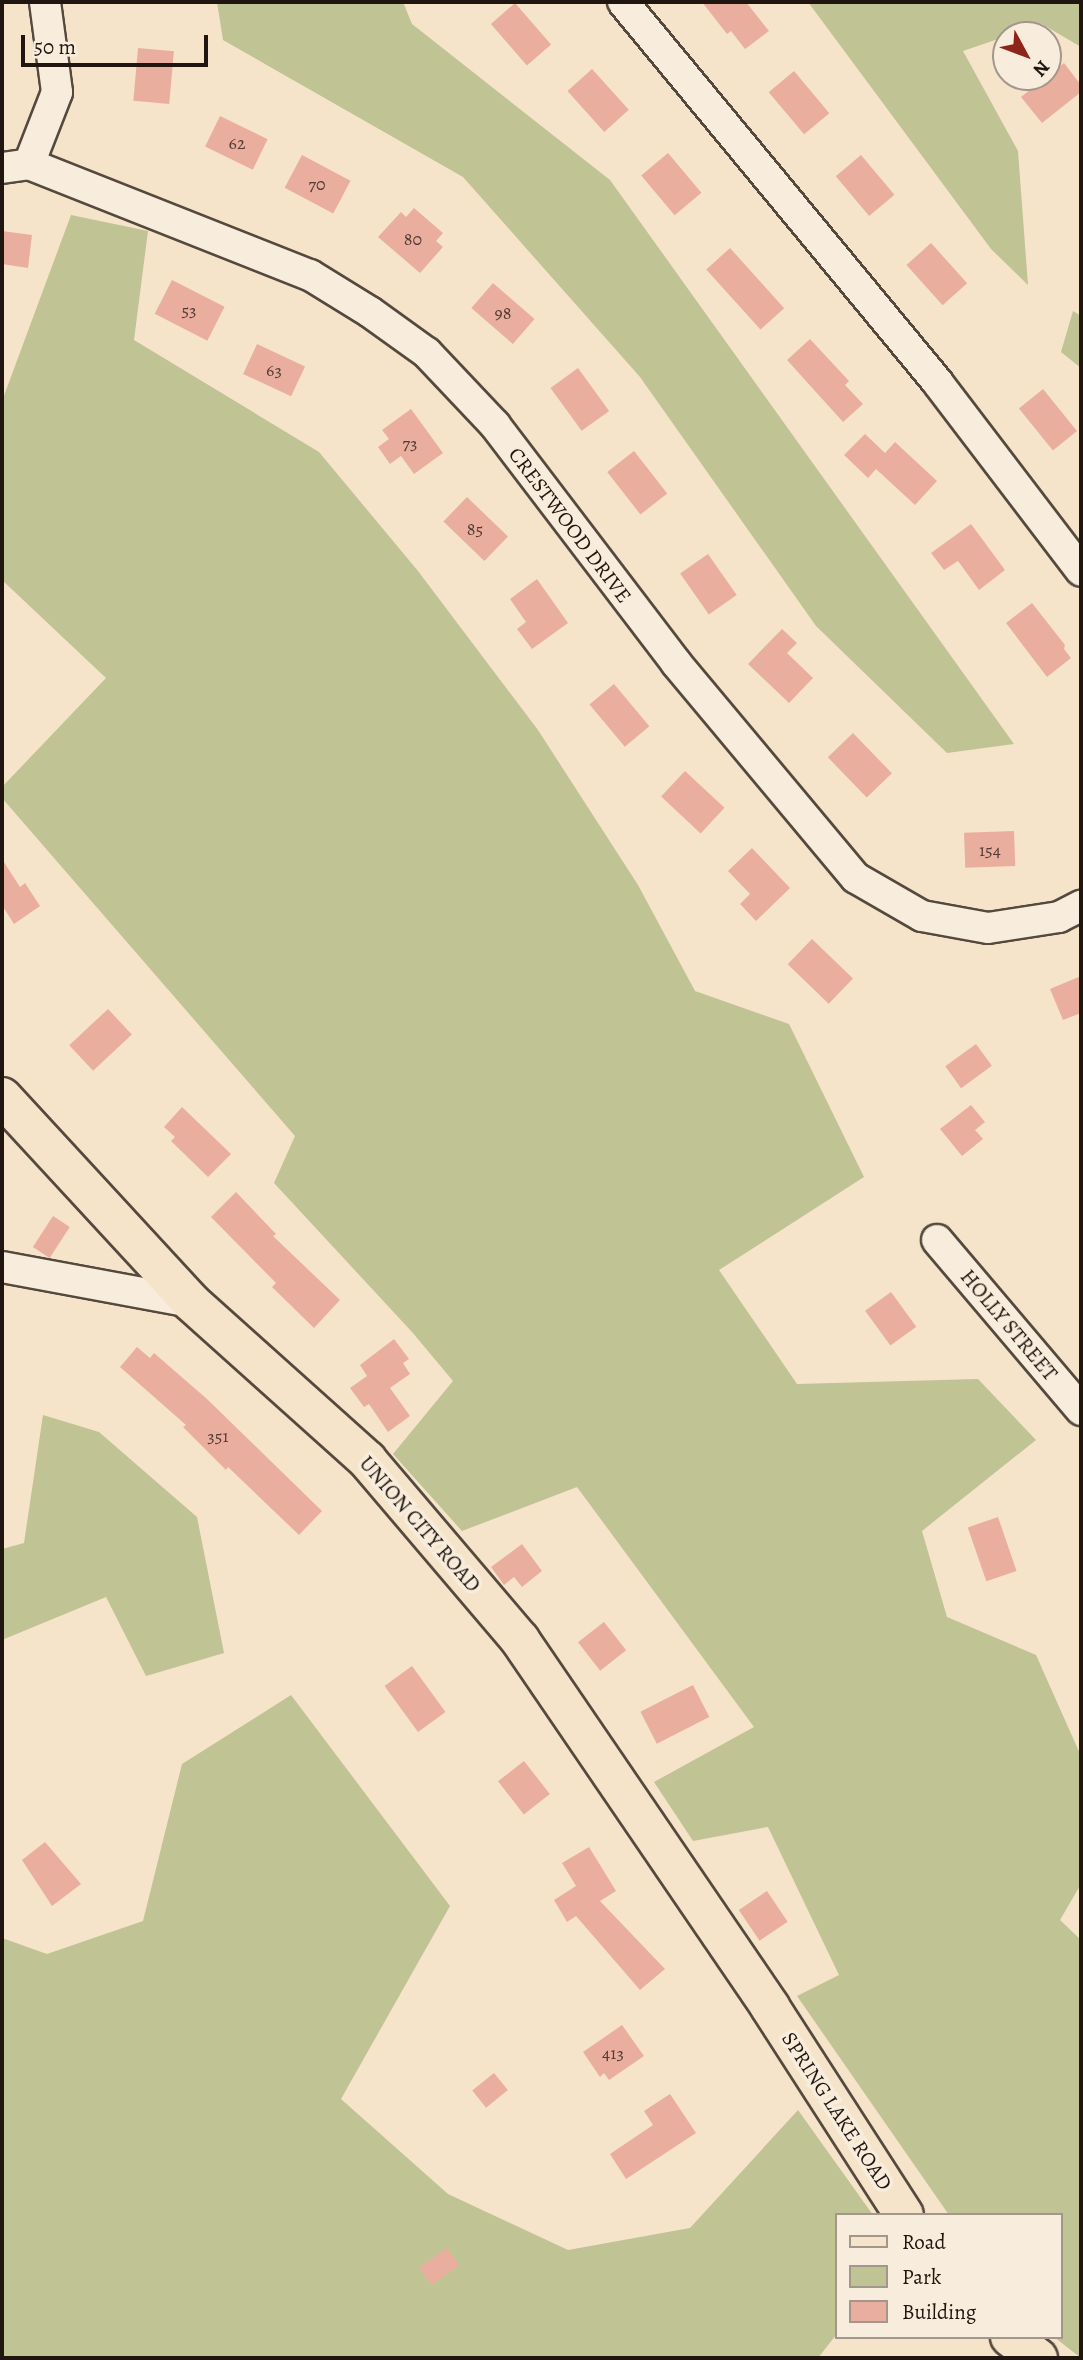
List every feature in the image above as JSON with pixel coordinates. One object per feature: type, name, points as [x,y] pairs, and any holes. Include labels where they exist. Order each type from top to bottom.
[{"type":"main road","name":"UNION CITY ROAD","points":[[2,1097],[191,1302],[366,1460],[520,1640],[770,2007]]},
{"type":"main road","name":"SPRING LAKE ROAD","points":[[770,2007],[903,2213]]},
{"type":"main road","points":[[1013,2339],[1038,2358]]},
{"type":"street","points":[[15,166],[57,92],[45,2]]},
{"type":"street","points":[[623,2],[938,383],[1081,571]]},
{"type":"street","name":"CRESTWOOD DRIVE","points":[[15,166],[310,275],[370,312],[428,353],[495,425],[676,663],[856,878],[922,916],[988,928],[1059,917],[1081,906]]},
{"type":"street","name":"HOLLY STREET","points":[[937,1240],[1081,1410]]},
{"type":"street","points":[[2,1267],[191,1302]]},
{"type":"green space","points":[[217,2],[403,2],[412,24],[610,180],[1014,744],[947,753],[816,626],[640,377],[463,177],[223,40]]},
{"type":"green space","points":[[808,2],[1081,2],[1081,47],[1062,36],[1062,21],[992,21],[992,41],[963,51],[1018,151],[1028,285],[991,249]]},
{"type":"green space","points":[[71,215],[148,231],[134,340],[319,452],[418,571],[538,730],[638,885],[695,991],[789,1024],[864,1177],[719,1270],[797,1384],[978,1379],[1036,1440],[922,1531],[947,1617],[1036,1655],[1081,1756],[1081,1884],[1060,1920],[1081,1940],[1081,2358],[1057,2339],[1062,2339],[1062,2213],[948,2213],[797,1996],[839,1975],[768,1827],[693,1841],[654,1782],[754,1727],[577,1487],[462,1531],[393,1454],[453,1381],[412,1332],[274,1183],[295,1136],[2,798],[2,787],[106,678],[2,580],[2,401]]},
{"type":"green space","points":[[1073,311],[1081,316],[1081,368],[1061,352]]},
{"type":"green space","points":[[43,1415],[99,1432],[197,1517],[224,1653],[146,1676],[106,1597],[2,1640],[2,1549],[24,1543]]},
{"type":"green space","points":[[291,1695],[450,1906],[341,2099],[448,2194],[568,2250],[690,2228],[798,2110],[872,2213],[834,2213],[834,2338],[818,2358],[2,2358],[2,1938],[47,1954],[143,1921],[182,1764]]},
{"type":"building","points":[[702,2],[746,2],[769,31],[745,49],[731,31],[727,34]]},
{"type":"building","points":[[515,3],[551,45],[527,66],[491,24]]},
{"type":"building","points":[[138,48],[174,51],[169,104],[133,101]]},
{"type":"building","points":[[1064,63],[1081,85],[1081,92],[1042,123],[1021,97],[1029,91],[1062,91]]},
{"type":"building","points":[[592,69],[629,110],[604,132],[567,91]]},
{"type":"building","points":[[794,71],[829,113],[804,134],[769,92]]},
{"type":"building","points":[[220,116],[268,139],[253,170],[205,147]]},
{"type":"building","points":[[668,153],[701,193],[675,215],[641,175]]},
{"type":"building","points":[[302,155],[351,181],[333,213],[285,188]]},
{"type":"building","points":[[861,155],[894,195],[869,216],[836,176]]},
{"type":"building","points":[[414,208],[443,233],[436,241],[443,247],[420,273],[378,237],[401,212],[406,217]]},
{"type":"building","points":[[2,231],[32,235],[28,268],[2,264]]},
{"type":"building","points":[[931,243],[967,283],[943,305],[906,265]]},
{"type":"building","points":[[730,248],[784,308],[760,330],[706,269]]},
{"type":"building","points":[[172,280],[225,307],[207,341],[155,314]]},
{"type":"building","points":[[493,283],[535,319],[513,344],[471,308]]},
{"type":"building","points":[[810,339],[849,381],[845,385],[863,404],[843,422],[787,360]]},
{"type":"building","points":[[257,344],[305,366],[291,396],[243,374]]},
{"type":"building","points":[[578,368],[609,411],[582,431],[550,388]]},
{"type":"building","points":[[1043,389],[1077,431],[1053,450],[1019,409]]},
{"type":"building","points":[[411,409],[443,453],[414,474],[401,456],[390,464],[378,447],[389,439],[382,430]]},
{"type":"building","points":[[865,434],[885,453],[895,442],[937,481],[915,505],[876,469],[868,478],[844,455]]},
{"type":"building","points":[[634,451],[667,494],[640,514],[607,472]]},
{"type":"building","points":[[467,497],[508,537],[484,561],[443,521]]},
{"type":"building","points":[[971,524],[1005,570],[979,590],[958,561],[944,570],[931,553]]},
{"type":"building","points":[[708,554],[737,595],[709,614],[680,574]]},
{"type":"building","points":[[537,579],[568,623],[532,649],[517,629],[526,622],[510,599]]},
{"type":"building","points":[[1032,603],[1065,645],[1064,649],[1071,658],[1047,677],[1006,623]]},
{"type":"building","points":[[782,629],[797,643],[787,653],[813,678],[789,703],[748,664]]},
{"type":"building","points":[[614,684],[649,726],[625,747],[589,705]]},
{"type":"building","points":[[853,733],[892,773],[867,798],[828,757]]},
{"type":"building","points":[[685,771],[724,808],[701,833],[661,797]]},
{"type":"building","points":[[1014,831],[1015,866],[965,868],[964,833]]},
{"type":"building","points":[[752,848],[790,888],[756,921],[740,904],[750,894],[728,871]]},
{"type":"building","points":[[2,859],[20,887],[25,883],[40,906],[14,924],[2,905]]},
{"type":"building","points":[[812,939],[853,979],[829,1004],[788,964]]},
{"type":"building","points":[[1081,976],[1081,1013],[1063,1020],[1050,989]]},
{"type":"building","points":[[108,1009],[132,1035],[93,1071],[69,1045]]},
{"type":"building","points":[[976,1044],[992,1066],[961,1088],[945,1066]]},
{"type":"building","points":[[971,1105],[985,1122],[975,1130],[983,1139],[962,1156],[940,1129]]},
{"type":"building","points":[[182,1107],[231,1154],[208,1177],[171,1141],[175,1137],[164,1127]]},
{"type":"building","points":[[236,1192],[276,1234],[273,1236],[340,1300],[314,1328],[272,1287],[276,1283],[211,1217]]},
{"type":"building","points":[[53,1216],[70,1227],[50,1258],[33,1247]]},
{"type":"building","points":[[891,1292],[916,1327],[890,1346],[865,1311]]},
{"type":"building","points":[[394,1339],[409,1359],[403,1363],[410,1374],[390,1388],[410,1416],[388,1432],[369,1404],[364,1407],[350,1388],[367,1376],[360,1365]]},
{"type":"building","points":[[137,1347],[150,1358],[154,1353],[207,1399],[322,1511],[299,1535],[228,1467],[226,1470],[183,1427],[186,1425],[120,1367]]},
{"type":"building","points":[[998,1517],[1017,1571],[986,1581],[968,1527]]},
{"type":"building","points":[[522,1544],[542,1571],[522,1587],[514,1577],[504,1585],[491,1567]]},
{"type":"building","points":[[604,1622],[626,1650],[600,1671],[578,1642]]},
{"type":"building","points":[[412,1666],[446,1712],[418,1732],[384,1686]]},
{"type":"building","points":[[693,1685],[709,1717],[657,1744],[640,1712]]},
{"type":"building","points":[[524,1761],[550,1794],[524,1814],[498,1781]]},
{"type":"building","points":[[45,1842],[81,1884],[52,1906],[22,1860]]},
{"type":"building","points":[[589,1847],[616,1891],[600,1901],[665,1969],[640,1990],[576,1916],[567,1922],[554,1900],[576,1886],[562,1863]]},
{"type":"building","points":[[767,1891],[788,1922],[760,1941],[739,1910]]},
{"type":"building","points":[[622,2025],[644,2056],[609,2080],[604,2073],[600,2077],[583,2052]]},
{"type":"building","points":[[494,2073],[508,2090],[486,2108],[472,2091]]},
{"type":"building","points":[[670,2094],[696,2133],[626,2179],[610,2154],[653,2125],[644,2111]]},
{"type":"building","points":[[447,2248],[459,2265],[431,2285],[419,2268]]}]
